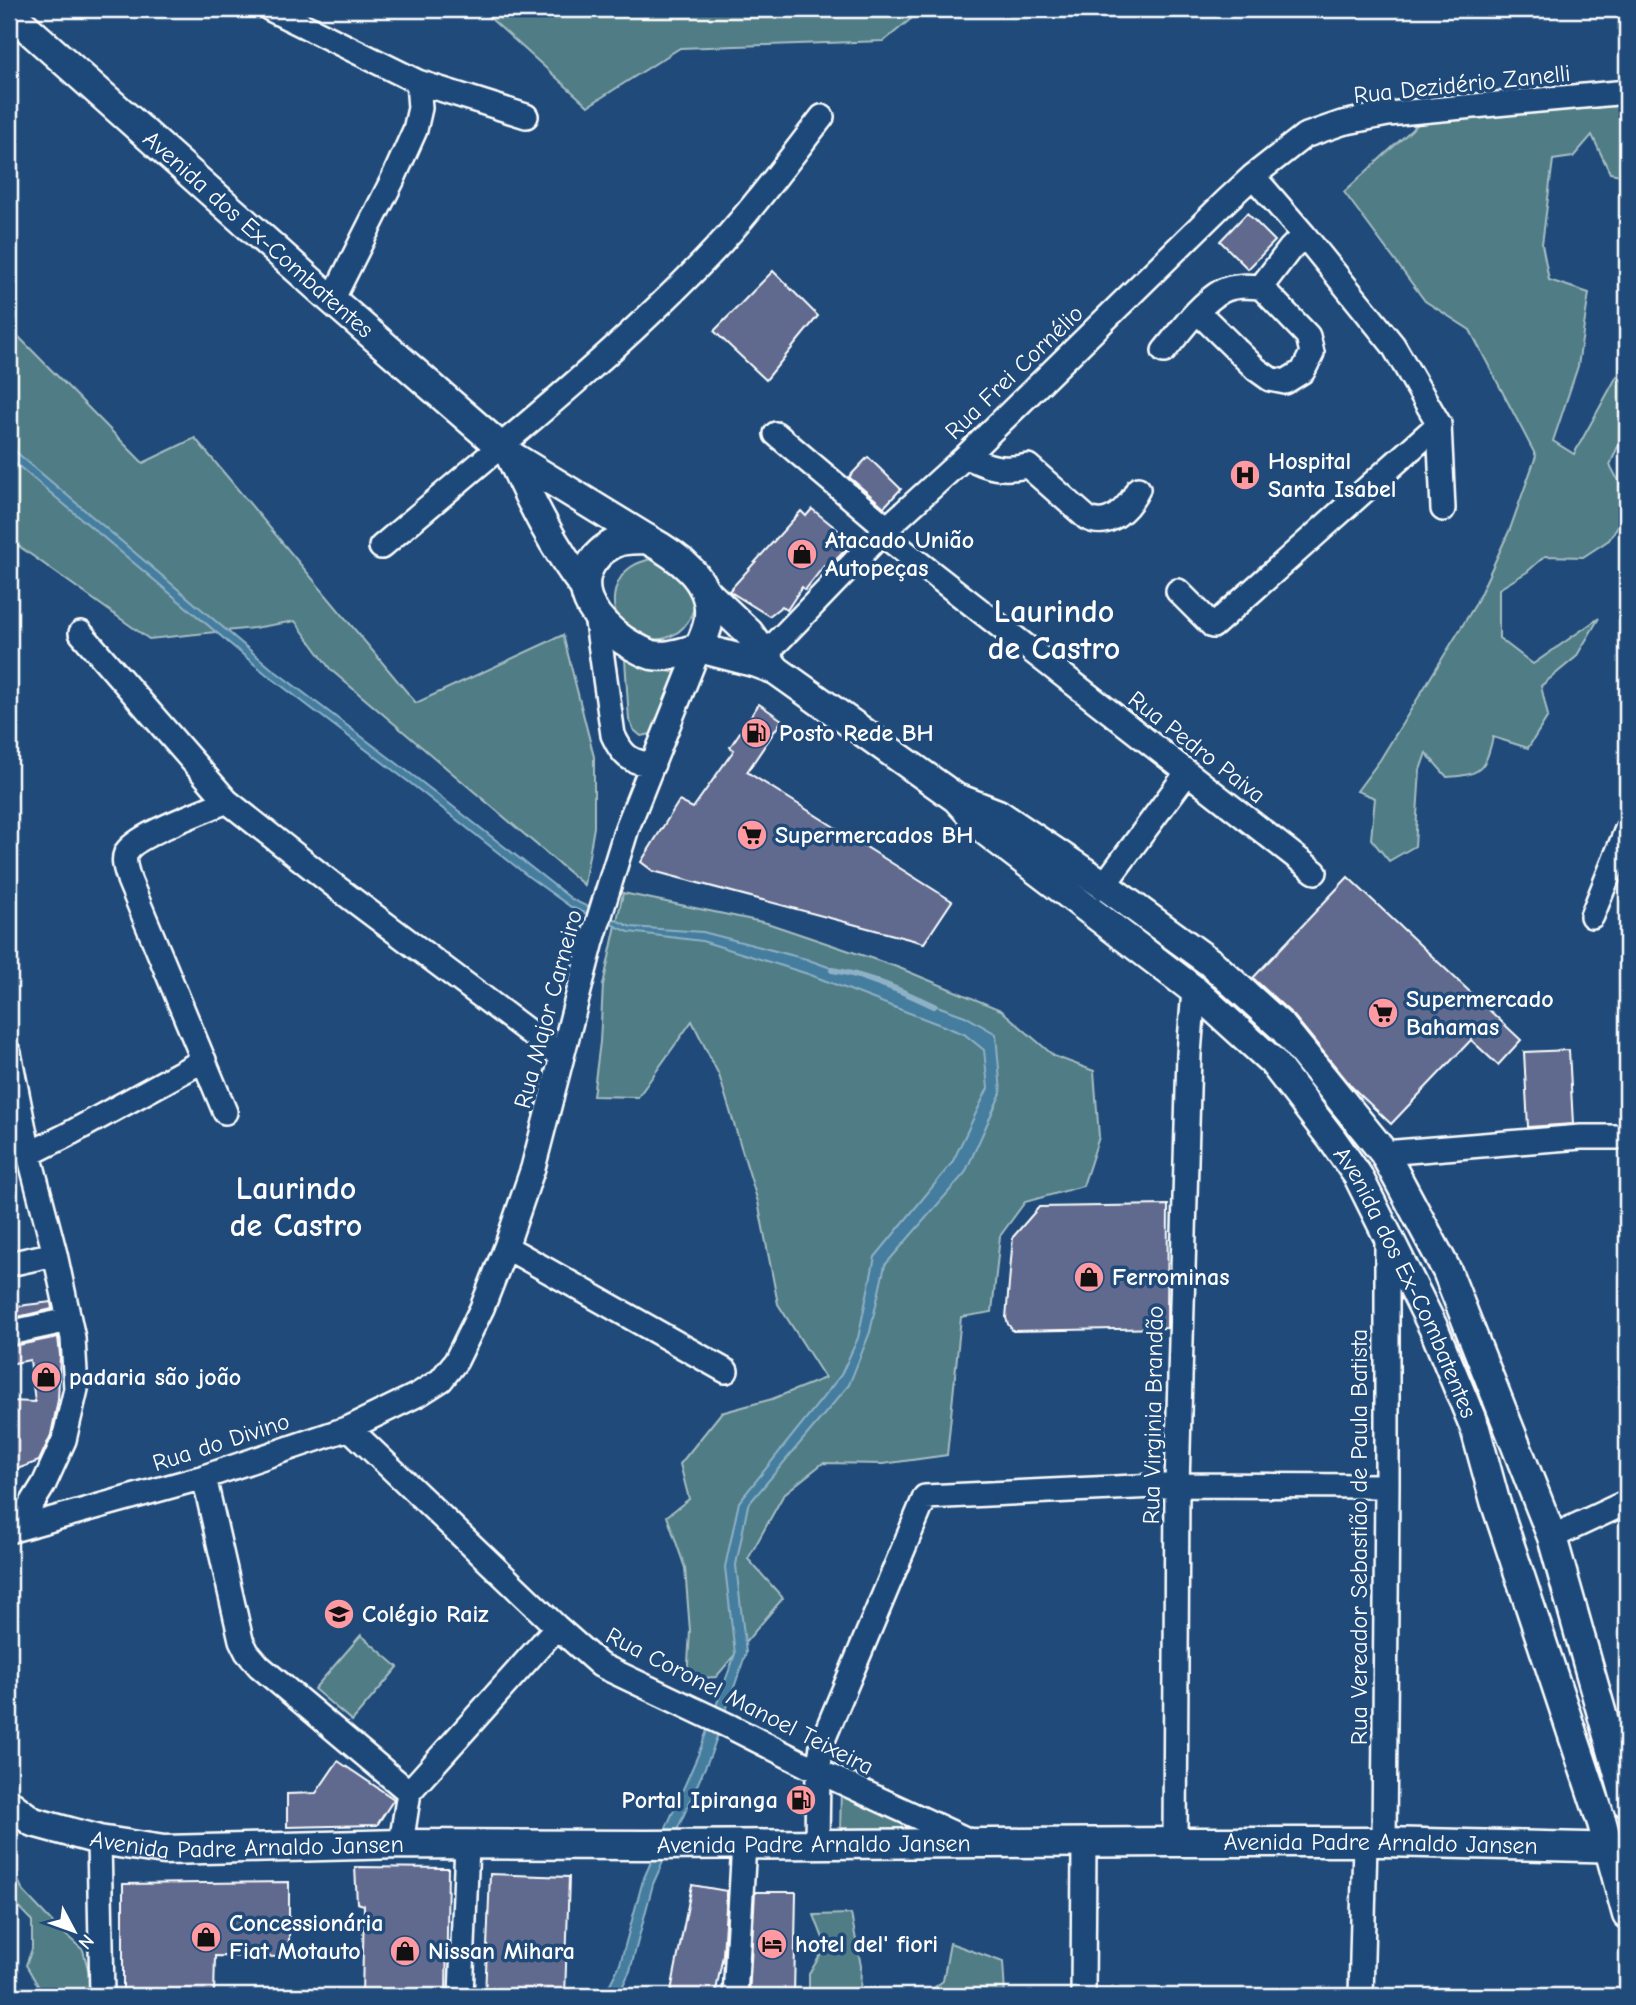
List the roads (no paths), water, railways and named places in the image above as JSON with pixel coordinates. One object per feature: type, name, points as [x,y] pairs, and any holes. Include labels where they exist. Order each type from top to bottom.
[{"type":"main road","name":"Avenida dos Ex-Combatentes","points":[[9,12],[505,450],[647,539]]},
{"type":"main road","name":"Avenida dos Ex-Combatentes","points":[[505,450],[564,562],[585,588]]},
{"type":"main road","points":[[647,539],[686,565],[706,592],[710,602],[709,620],[699,648],[672,656],[651,654],[616,635],[592,608],[585,588],[585,578],[598,554],[620,541],[647,539]]},
{"type":"main road","name":"Avenida dos Ex-Combatentes","points":[[706,592],[766,651],[956,798],[987,832],[1194,990],[1272,1061],[1332,1139],[1358,1176],[1387,1233],[1434,1329],[1475,1429],[1495,1501],[1618,1848],[1625,1894]]},
{"type":"main road","name":"Avenida dos Ex-Combatentes","points":[[699,648],[766,651]]},
{"type":"main road","name":"Avenida dos Ex-Combatentes","points":[[956,798],[998,814],[1104,885],[1211,963],[1283,1028],[1384,1153],[1447,1271],[1552,1537],[1627,1803]]},
{"type":"main road","name":"Avenida Padre Arnaldo Jansen","points":[[9,1804],[33,1822],[99,1840],[164,1850],[401,1844],[1175,1842],[1374,1842],[1618,1848]]},
{"type":"street","points":[[270,9],[418,82],[526,116]]},
{"type":"street","points":[[332,300],[415,130],[420,108],[418,82]]},
{"type":"street","name":"Rua Dezidério Zanelli","points":[[1304,136],[1342,123],[1388,114],[1627,92]]},
{"type":"street","points":[[382,547],[505,450],[580,377],[648,317],[706,259],[822,117]]},
{"type":"street","name":"Rua Frei Cornélio","points":[[766,651],[884,531],[966,456],[1253,176],[1304,136]]},
{"type":"street","points":[[1253,176],[1393,345],[1439,425],[1443,509]]},
{"type":"street","points":[[1261,287],[1304,235]]},
{"type":"street","points":[[1164,351],[1198,312],[1223,290],[1241,286],[1261,287],[1308,336],[1312,353],[1303,371],[1285,382],[1270,379],[1256,369],[1198,312]]},
{"type":"street","points":[[1178,591],[1213,626],[1439,425]]},
{"type":"street","name":"Rua Pedro Paiva","points":[[776,434],[884,531],[1315,872]]},
{"type":"street","points":[[966,456],[991,467],[1009,469],[1028,466],[1094,522],[1111,520],[1135,496],[1138,489]]},
{"type":"street","points":[[596,615],[613,735],[626,756],[640,763],[653,764]]},
{"type":"street","points":[[81,633],[227,801],[319,874],[561,1056]]},
{"type":"street","name":"Rua Major Carneiro","points":[[441,1380],[468,1341],[506,1247],[533,1168],[592,941],[627,828],[699,648]]},
{"type":"street","points":[[1104,885],[1187,773]]},
{"type":"street","points":[[225,1112],[129,880],[124,857],[127,850],[140,839],[227,801]]},
{"type":"street","points":[[1592,916],[1626,835]]},
{"type":"street","name":"Rua Virginia Brandão","points":[[1175,1842],[1177,1486],[1189,1054],[1194,990]]},
{"type":"street","points":[[9,1053],[29,1154],[73,1338],[76,1389],[64,1440],[44,1484],[12,1530]]},
{"type":"street","points":[[29,1154],[204,1060]]},
{"type":"street","points":[[1384,1153],[1581,1136],[1627,1137]]},
{"type":"street","name":"Rua Vereador Sebastião de Paula Batista","points":[[1361,1996],[1374,1842],[1387,1486],[1387,1233]]},
{"type":"street","points":[[506,1247],[726,1371]]},
{"type":"street","points":[[9,1264],[55,1254]]},
{"type":"street","points":[[9,1333],[69,1320]]},
{"type":"street","name":"Rua do Divino","points":[[12,1530],[204,1477],[349,1427],[419,1394],[441,1380]]},
{"type":"street","name":"Rua Coronel Manoel Teixeira","points":[[349,1427],[600,1665],[818,1771],[977,1844]]},
{"type":"street","points":[[204,1477],[237,1625],[247,1652],[259,1666],[409,1792]]},
{"type":"street","points":[[817,1843],[818,1771],[823,1740],[925,1497],[1177,1486],[1387,1486]]},
{"type":"street","points":[[1552,1537],[1627,1502]]},
{"type":"street","points":[[401,1844],[409,1792],[557,1627]]},
{"type":"street","points":[[99,1840],[102,1996]]},
{"type":"street","points":[[461,1996],[467,1844]]},
{"type":"street","points":[[736,1996],[744,1844]]},
{"type":"street","points":[[1083,1996],[1084,1844]]},
{"type":"water","points":[[9,446],[271,668],[573,900],[631,927],[703,932],[806,959],[965,1016],[996,1034],[1001,1093],[965,1173],[885,1265],[870,1332],[849,1385],[748,1505],[736,1565],[746,1653],[711,1754],[653,1884],[630,1971],[618,1996],[604,1996],[620,1964],[643,1880],[698,1755],[735,1654],[725,1567],[739,1502],[841,1375],[858,1338],[875,1257],[952,1163],[988,1088],[984,1050],[964,1034],[808,974],[702,941],[629,932],[571,907],[266,674],[9,458]]},
{"type":"waterway","points":[[832,970],[897,989],[934,1006]]},
{"type":"place","name":"Hospital Santa Isabel","points":[[1245,475]]},
{"type":"place","name":"Atacado União Autopeças","points":[[802,554]]},
{"type":"place","name":"Posto Rede BH","points":[[756,733]]},
{"type":"place","name":"Supermercados BH","points":[[752,835]]},
{"type":"place","name":"Supermercado Bahamas","points":[[1383,1013]]},
{"type":"place","name":"Ferrominas","points":[[1089,1277]]},
{"type":"place","name":"padaria são joão","points":[[46,1377]]},
{"type":"place","name":"Colégio Raiz","points":[[339,1614]]},
{"type":"place","name":"Portal Ipiranga","points":[[801,1800]]},
{"type":"place","name":"Concessionária Fiat Motauto","points":[[206,1937]]},
{"type":"place","name":"hotel del' fiori","points":[[772,1944]]},
{"type":"place","name":"Nissan Mihara","points":[[405,1951]]},
{"type":"district","name":"Laurindo de Castro","points":[[1054,630]]},
{"type":"district","name":"Laurindo de Castro","points":[[296,1206]]}]
